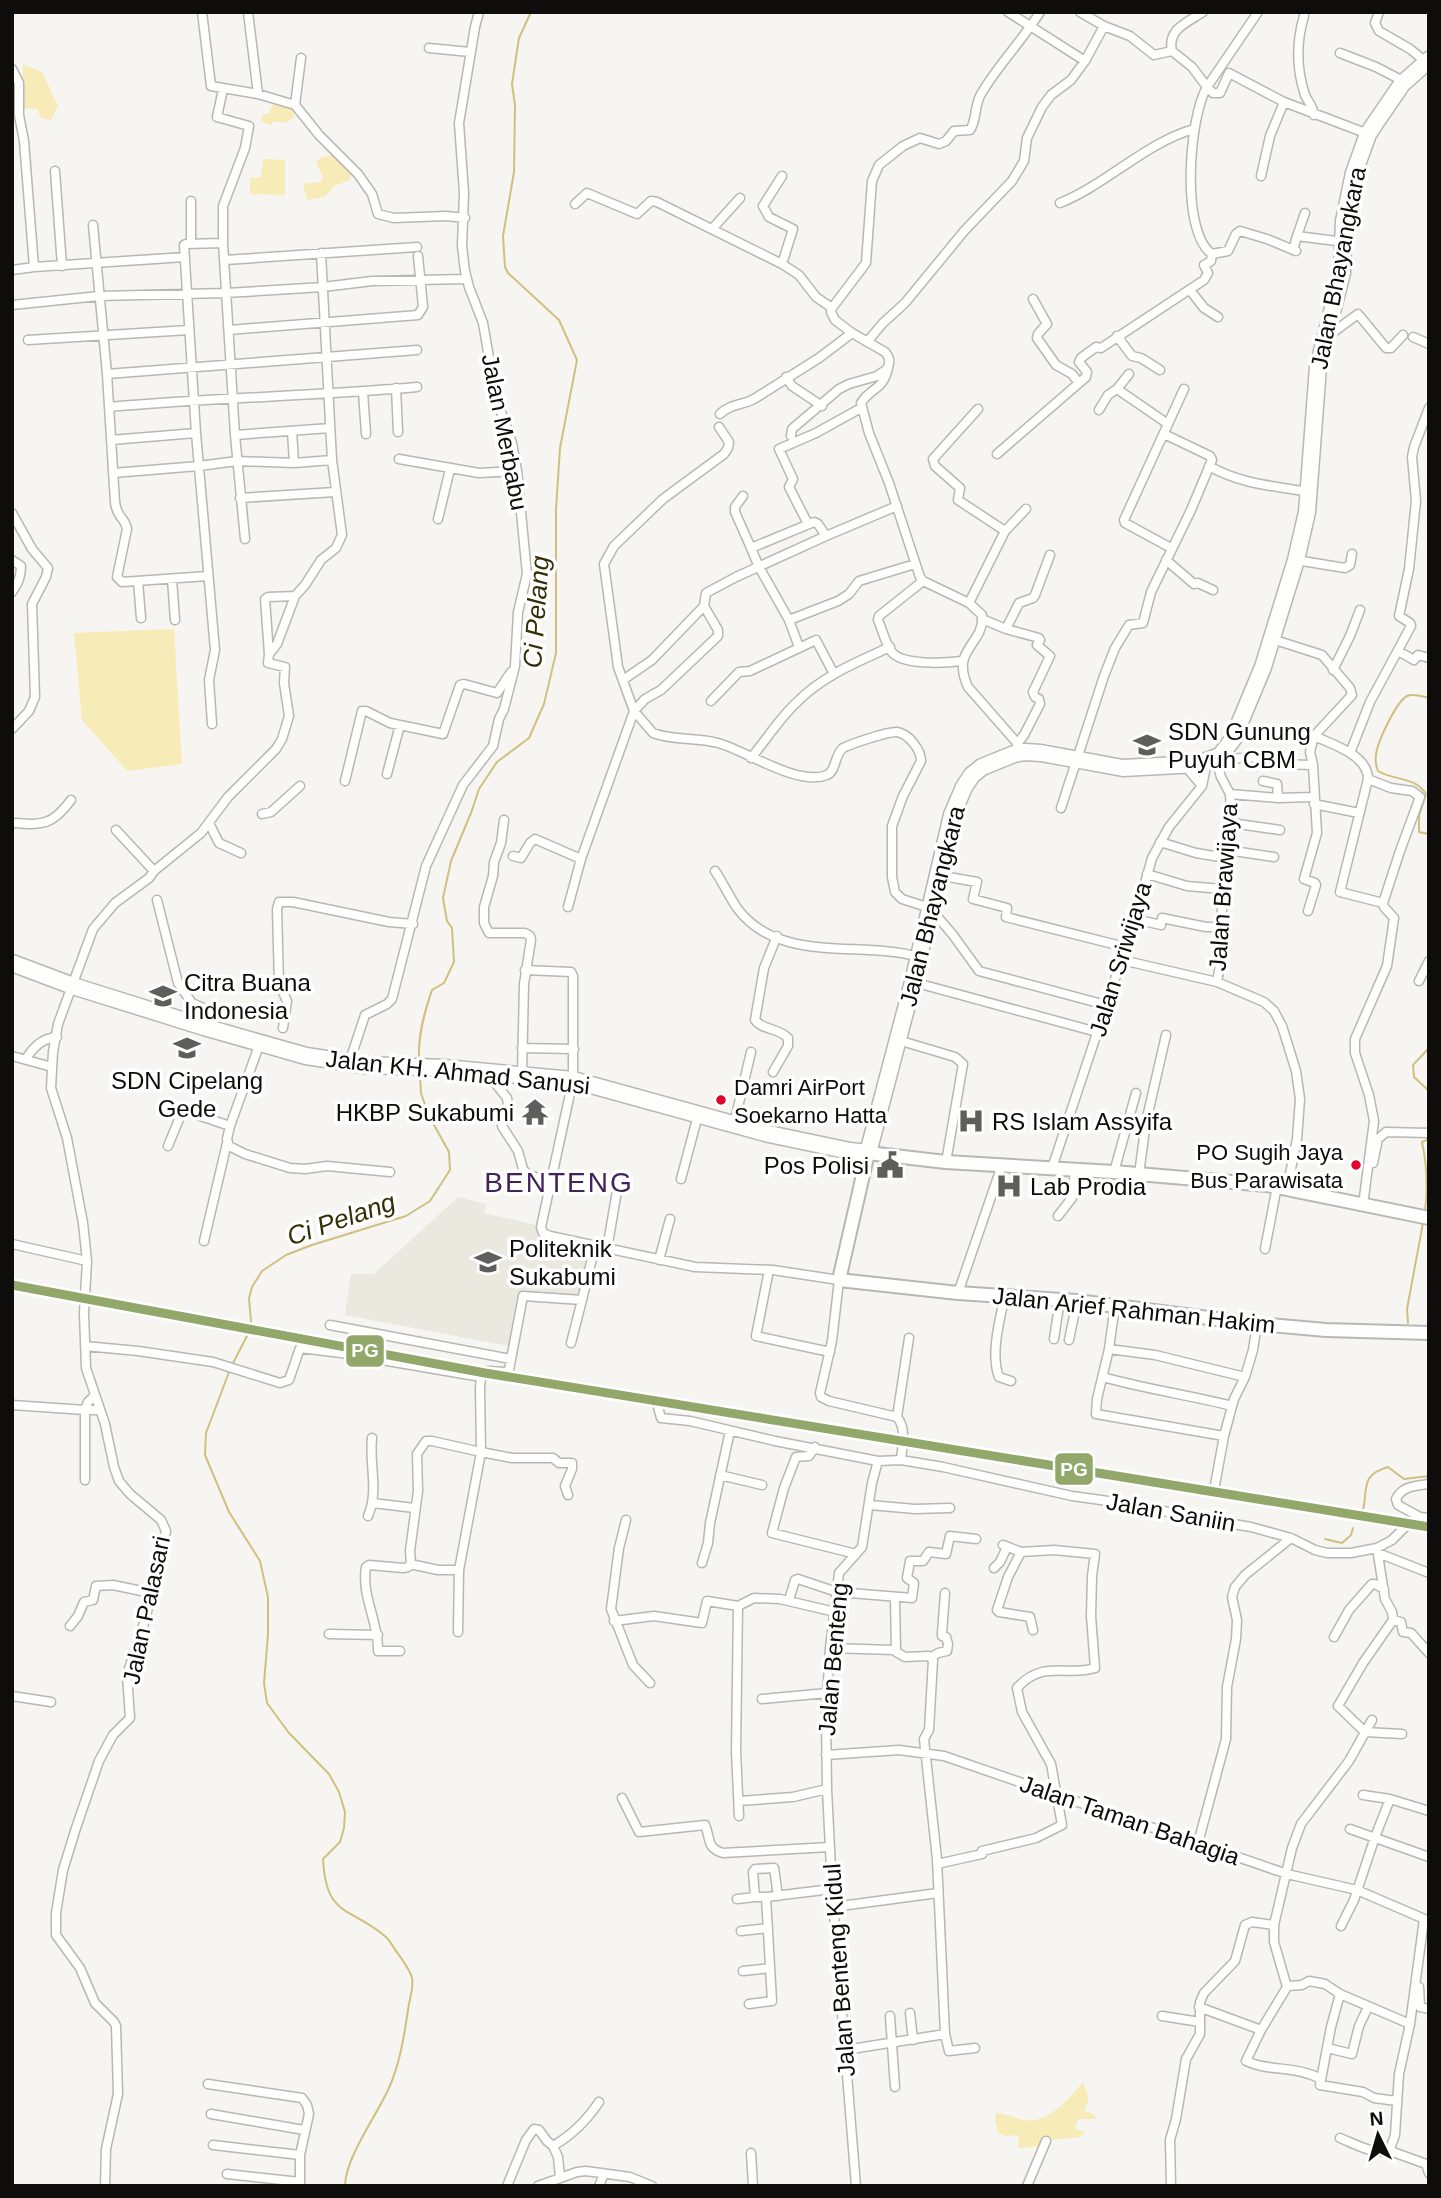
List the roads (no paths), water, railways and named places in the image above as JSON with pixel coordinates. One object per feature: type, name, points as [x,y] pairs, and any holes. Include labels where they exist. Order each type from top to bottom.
[{"type":"highway","name":"Jalan Bhayangkara","points":[[868,1153],[913,982],[951,815],[972,775],[982,767],[1014,754],[1021,748],[1123,768],[1185,766],[1213,761],[1225,752],[1233,739],[1263,667],[1296,560],[1307,512],[1315,385],[1342,273],[1347,199],[1354,173],[1368,134],[1405,82],[1428,61]]},
{"type":"highway","name":"Jalan KH. Ahmad Sanusi","points":[[12,963],[73,986],[306,1056],[349,1063],[444,1068],[573,1080],[783,1137],[868,1153]]},
{"type":"main road","points":[[839,1280],[868,1153],[946,1162],[1114,1172],[1282,1187],[1423,1217]]},
{"type":"main road","name":"Jalan Arief Rahman Hakim","points":[[839,1280],[958,1293],[1060,1299],[1257,1324],[1326,1330],[1429,1332]]},
{"type":"street","points":[[202,12],[210,83],[213,87],[258,94],[295,104],[319,135],[358,174],[372,194],[379,214],[394,218],[465,218]]},
{"type":"street","points":[[248,12],[258,94]]},
{"type":"street","name":"Jalan Merbabu","points":[[349,1063],[365,1015],[392,999],[413,924],[422,876],[463,785],[494,746],[515,666],[519,604],[527,574],[512,443],[496,398],[483,323],[466,279],[462,246],[465,218],[459,123],[479,12]]},
{"type":"street","points":[[1008,12],[1085,61]]},
{"type":"street","points":[[1021,748],[964,679],[961,661],[981,626],[980,612],[969,603],[923,581],[869,433],[861,403],[885,380],[889,356],[852,333],[835,320],[831,312],[866,263],[872,181],[879,166],[903,146],[920,138],[939,144],[946,141],[954,131],[970,130],[979,96],[1040,12]]},
{"type":"street","points":[[1080,12],[1104,26],[1118,29],[1154,55],[1172,51]]},
{"type":"street","points":[[1203,12],[1178,28],[1171,40],[1172,51],[1192,67],[1213,93],[1220,93],[1229,73],[1284,102],[1368,134]]},
{"type":"street","points":[[1212,254],[1203,242],[1193,213],[1191,183],[1194,129],[1199,103],[1207,88],[1258,12]]},
{"type":"street","points":[[1379,12],[1375,23],[1379,31],[1428,61]]},
{"type":"street","points":[[1304,16],[1297,58],[1306,97],[1312,105],[1314,115]]},
{"type":"street","points":[[867,342],[878,327],[914,293],[957,239],[1012,181],[1024,161],[1027,138],[1041,107],[1051,95],[1071,80],[1104,26]]},
{"type":"street","points":[[429,48],[470,52]]},
{"type":"street","points":[[1340,53],[1405,82]]},
{"type":"street","points":[[295,104],[301,58]]},
{"type":"street","points":[[12,69],[19,83],[19,115],[24,141],[34,267]]},
{"type":"street","points":[[223,89],[217,117],[249,126],[245,148],[224,202],[223,243],[235,435],[245,539]]},
{"type":"street","points":[[1261,176],[1270,136],[1284,102]]},
{"type":"street","points":[[1059,204],[1169,137],[1194,129]]},
{"type":"street","points":[[55,171],[62,266]]},
{"type":"street","points":[[782,177],[763,206],[769,217],[793,229],[782,264]]},
{"type":"street","points":[[575,204],[585,194],[590,194],[638,214],[651,201],[655,201],[782,264],[799,275],[816,297],[832,308]]},
{"type":"street","points":[[712,229],[740,198]]},
{"type":"street","points":[[191,201],[191,243]]},
{"type":"street","points":[[1212,254],[1228,251],[1240,231],[1295,251],[1305,213]]},
{"type":"street","points":[[93,225],[116,511],[125,521],[127,529],[117,571],[118,580],[122,582],[208,576]]},
{"type":"street","points":[[1297,236],[1343,242]]},
{"type":"street","points":[[212,724],[209,680],[215,650],[196,433],[185,245],[223,243]]},
{"type":"street","points":[[225,260],[321,253],[418,251],[423,307],[418,315],[229,330]]},
{"type":"street","points":[[269,654],[281,635],[295,596],[321,560],[336,548],[342,535],[332,460],[321,253]]},
{"type":"street","points":[[997,454],[1087,374],[1079,362],[1081,358],[1096,347],[1100,349],[1198,286],[1208,275],[1204,265],[1211,261],[1212,254]]},
{"type":"street","points":[[12,270],[185,257]]},
{"type":"street","points":[[12,305],[99,296],[226,293],[372,281],[466,279]]},
{"type":"street","points":[[1190,290],[1204,309],[1218,317]]},
{"type":"street","points":[[1033,299],[1047,324],[1037,338],[1056,365],[1072,374],[1079,383]]},
{"type":"street","points":[[1325,338],[1358,314],[1386,348],[1391,348],[1403,335]]},
{"type":"street","points":[[28,340],[189,330]]},
{"type":"street","points":[[720,414],[731,405],[750,402],[819,358],[852,333]]},
{"type":"street","points":[[1117,336],[1132,356],[1141,358],[1160,370]]},
{"type":"street","points":[[1413,337],[1429,344]]},
{"type":"street","points":[[107,374],[417,349]]},
{"type":"street","points":[[791,436],[792,429],[839,389],[877,376],[887,369]]},
{"type":"street","points":[[1098,410],[1129,374]]},
{"type":"street","points":[[786,377],[792,386],[822,406]]},
{"type":"street","points":[[109,407],[417,387]]},
{"type":"street","points":[[396,388],[398,432]]},
{"type":"street","points":[[1117,389],[1168,424]]},
{"type":"street","points":[[1171,548],[1124,520],[1184,389]]},
{"type":"street","points":[[363,392],[366,434]]},
{"type":"street","points":[[808,524],[789,487],[793,479],[779,449],[816,433],[861,408]]},
{"type":"street","points":[[1350,753],[1370,702],[1411,624],[1399,616],[1409,569],[1416,501],[1412,457],[1413,447],[1429,408]]},
{"type":"street","points":[[978,409],[934,457],[933,462],[960,488],[958,500],[1005,531]]},
{"type":"street","points":[[719,427],[729,442],[724,454],[663,499],[614,546],[604,564],[614,649],[623,680],[636,708],[653,733],[660,736],[722,744],[751,758],[800,775],[823,776],[833,770],[836,755],[843,748],[892,733],[901,733],[919,751],[921,761],[903,796],[892,826],[893,887],[902,899],[930,908],[979,971],[1106,1005]]},
{"type":"street","points":[[235,435],[330,428]]},
{"type":"street","points":[[292,431],[294,463]]},
{"type":"street","points":[[111,440],[196,433]]},
{"type":"street","points":[[1061,808],[1115,648],[1129,625],[1143,623],[1151,592],[1191,510],[1212,458],[1164,434]]},
{"type":"street","points":[[399,459],[479,473],[517,471]]},
{"type":"street","points":[[113,473],[237,461],[294,463],[332,460]]},
{"type":"street","points":[[1209,466],[1252,483],[1309,492]]},
{"type":"street","points":[[438,519],[450,469]]},
{"type":"street","points":[[240,498],[335,492]]},
{"type":"street","points":[[743,496],[735,512],[759,567],[789,620],[799,647]]},
{"type":"street","points":[[568,907],[581,859],[625,730],[636,708],[661,690],[718,636],[718,629],[704,606],[704,596],[709,590],[897,506]]},
{"type":"street","points":[[969,603],[1005,531],[1026,509]]},
{"type":"street","points":[[12,513],[32,549],[48,568],[47,577],[32,604],[35,696],[29,711],[12,729]]},
{"type":"street","points":[[751,548],[816,522],[826,536]]},
{"type":"street","points":[[1296,560],[1345,568],[1349,566],[1352,554]]},
{"type":"street","points":[[1006,629],[1019,603],[1035,595],[1050,555]]},
{"type":"street","points":[[12,559],[21,566],[19,581],[12,592]]},
{"type":"street","points":[[1166,560],[1194,584],[1198,583],[1213,590]]},
{"type":"street","points":[[789,620],[838,601],[849,594],[859,581],[915,564]]},
{"type":"street","points":[[172,579],[175,620]]},
{"type":"street","points":[[138,581],[141,618]]},
{"type":"street","points":[[923,581],[879,615],[878,620],[890,647],[895,654],[912,660],[937,663],[961,661]]},
{"type":"street","points":[[269,654],[265,599],[295,596]]},
{"type":"street","points":[[623,680],[652,660],[704,606]]},
{"type":"street","points":[[1333,670],[1360,610]]},
{"type":"street","points":[[982,619],[1039,638],[1037,645],[1050,656],[1033,692],[1033,695],[1040,699],[1040,704],[1024,735],[1021,748]]},
{"type":"street","points":[[1272,639],[1322,654],[1350,688],[1352,695],[1314,736],[1310,752],[1317,834],[1304,879],[1316,885],[1308,911]]},
{"type":"street","points":[[711,701],[739,672],[750,671],[816,640],[834,674]]},
{"type":"street","points":[[751,758],[797,701],[834,674],[890,647]]},
{"type":"street","points":[[1398,651],[1414,660],[1418,655],[1429,659]]},
{"type":"street","name":"Jalan Palasari","points":[[105,2186],[106,2149],[118,2094],[116,2026],[95,2003],[80,1968],[56,1935],[55,1913],[63,1870],[92,1780],[113,1734],[130,1717],[127,1675],[145,1620],[166,1531],[161,1520],[119,1481],[105,1424],[86,1368],[84,1313],[87,1261],[83,1223],[67,1138],[51,1093],[51,1067],[58,1024],[96,923],[115,903],[201,833],[276,750],[289,716],[284,683],[286,671],[282,666],[268,663],[269,654]]},
{"type":"street","points":[[345,781],[362,711],[390,723],[443,734],[460,685],[497,693],[515,666]]},
{"type":"street","points":[[387,774],[400,725]]},
{"type":"street","points":[[1314,736],[1350,753],[1367,770],[1368,779],[1339,892],[1384,903]]},
{"type":"street","points":[[1203,784],[1213,761],[1259,758],[1278,764],[1313,765]]},
{"type":"street","name":"Jalan Brawijaya","points":[[1213,761],[1230,794],[1231,823],[1222,890],[1222,960],[1217,982],[1264,1002],[1274,1011],[1282,1026],[1296,1071],[1300,1098],[1297,1139],[1265,1249]]},
{"type":"street","points":[[1185,766],[1203,784]]},
{"type":"street","points":[[1203,784],[1209,778],[1221,777]]},
{"type":"street","points":[[1363,1205],[1373,1131],[1373,1110],[1357,1059],[1356,1034],[1389,959],[1394,918],[1384,907],[1384,903],[1420,797],[1412,791],[1391,788],[1368,779]]},
{"type":"street","points":[[1263,781],[1277,784],[1278,798]]},
{"type":"street","name":"Jalan Sriwijaya","points":[[1052,1168],[1122,960],[1147,874],[1169,827],[1203,784]]},
{"type":"street","points":[[262,814],[271,812],[300,786]]},
{"type":"street","points":[[1230,794],[1314,801],[1359,813]]},
{"type":"street","points":[[12,823],[36,825],[47,822],[71,800]]},
{"type":"street","points":[[505,820],[484,907],[484,923],[489,933],[514,932],[530,936],[525,970],[522,1074]]},
{"type":"street","points":[[209,823],[219,843],[241,853]]},
{"type":"street","points":[[1231,823],[1279,830]]},
{"type":"street","points":[[116,830],[154,872]]},
{"type":"street","points":[[513,856],[521,858],[535,839],[581,859]]},
{"type":"street","points":[[1160,842],[1196,853],[1274,857]]},
{"type":"street","points":[[715,871],[738,909],[760,929],[807,946],[898,951],[919,957]]},
{"type":"street","points":[[1147,874],[1187,886],[1222,890]]},
{"type":"street","points":[[937,875],[977,882],[973,899],[1007,908],[1006,916],[1125,947]]},
{"type":"street","points":[[157,900],[178,983],[192,1003],[210,1011],[206,1028]]},
{"type":"street","points":[[283,1028],[287,1001],[279,982],[279,902],[293,902],[389,922],[413,924]]},
{"type":"street","points":[[1135,919],[1161,925],[1162,918],[1206,927],[1222,927]]},
{"type":"street","points":[[773,1072],[788,1046],[788,1038],[755,1020],[764,968],[777,936]]},
{"type":"street","points":[[1122,960],[1217,982]]},
{"type":"street","points":[[1419,981],[1429,961]]},
{"type":"street","points":[[525,970],[573,973],[573,1080],[541,1227],[542,1233],[659,1260],[712,1269],[769,1270],[839,1280],[821,1397],[901,1421],[904,1430],[901,1460],[878,1461],[690,1421],[661,1418],[658,1407]]},
{"type":"street","points":[[913,982],[1097,1032]]},
{"type":"street","points":[[1139,1174],[1146,1122],[1166,1035]]},
{"type":"street","points":[[26,1059],[44,1040],[57,1037]]},
{"type":"street","points":[[898,1040],[960,1059],[963,1063],[946,1162]]},
{"type":"street","points":[[204,1241],[230,1126],[260,1043]]},
{"type":"street","points":[[522,1048],[574,1049]]},
{"type":"street","points":[[734,1124],[751,1052]]},
{"type":"street","points":[[12,1056],[51,1067]]},
{"type":"street","points":[[486,1072],[507,1098],[508,1105],[502,1116],[502,1126],[518,1151],[523,1169],[527,1174],[551,1183]]},
{"type":"street","points":[[1114,1172],[1136,1093]]},
{"type":"street","points":[[168,1146],[182,1112],[230,1126]]},
{"type":"street","points":[[681,1179],[698,1115]]},
{"type":"street","points":[[1368,1168],[1373,1163],[1378,1139],[1386,1132],[1429,1133]]},
{"type":"street","points":[[227,1143],[245,1154],[290,1168],[335,1167],[390,1172]]},
{"type":"street","points":[[958,1293],[1002,1165]]},
{"type":"street","points":[[1058,1216],[1072,1198],[1075,1170]]},
{"type":"street","points":[[607,1248],[617,1191]]},
{"type":"street","points":[[659,1260],[670,1219]]},
{"type":"street","points":[[12,1244],[87,1261]]},
{"type":"street","points":[[571,1343],[595,1246]]},
{"type":"street","points":[[769,1270],[756,1336],[830,1352]]},
{"type":"street","points":[[458,1632],[459,1570],[481,1452],[481,1377],[488,1371],[507,1371],[512,1359],[523,1296],[582,1300]]},
{"type":"street","points":[[1004,1296],[998,1328],[996,1368],[999,1377],[1011,1381]]},
{"type":"street","points":[[1054,1339],[1060,1299]]},
{"type":"street","points":[[1069,1339],[1077,1301]]},
{"type":"street","points":[[1115,1305],[1096,1414],[1224,1436]]},
{"type":"street","points":[[1215,1485],[1232,1406],[1254,1350],[1257,1324]]},
{"type":"street","points":[[330,1325],[512,1359]]},
{"type":"street","points":[[897,1418],[909,1338]]},
{"type":"street","points":[[85,1346],[213,1362],[280,1383],[289,1380],[300,1348],[481,1377]]},
{"type":"street","points":[[1109,1349],[1155,1355],[1245,1377]]},
{"type":"street","points":[[1102,1377],[1141,1388],[1232,1406]]},
{"type":"street","points":[[85,1480],[85,1410],[95,1395]]},
{"type":"street","points":[[12,1405],[99,1410]]},
{"type":"street","points":[[702,1563],[730,1431]]},
{"type":"street","points":[[368,1516],[373,1503],[370,1449],[372,1438]]},
{"type":"street","points":[[410,1564],[414,1508],[418,1491],[417,1454],[426,1441],[512,1458],[553,1458],[559,1463],[572,1463],[565,1486],[569,1495]]},
{"type":"street","points":[[815,1447],[809,1456],[796,1457],[772,1533],[856,1554]]},
{"type":"street","name":"Jalan Saniin","points":[[901,1460],[988,1476],[1072,1496],[1251,1527],[1292,1538],[1327,1553],[1378,1551],[1409,1523],[1424,1517]]},
{"type":"street","name":"Jalan Benteng","points":[[826,1755],[827,1693],[836,1592],[841,1570],[862,1547],[878,1461]]},
{"type":"street","points":[[720,1475],[762,1485]]},
{"type":"street","points":[[1424,1517],[1398,1506],[1396,1499],[1406,1488],[1429,1484]]},
{"type":"street","points":[[373,1503],[414,1508]]},
{"type":"street","points":[[870,1505],[915,1509],[950,1508]]},
{"type":"street","points":[[626,1520],[619,1548],[611,1609],[633,1665],[650,1683]]},
{"type":"street","points":[[789,1600],[796,1580],[836,1592],[914,1597],[914,1582],[907,1580],[910,1561],[923,1562],[929,1552],[946,1553],[950,1536],[975,1539]]},
{"type":"street","points":[[1198,1843],[1226,1739],[1227,1687],[1236,1639],[1237,1620],[1232,1597],[1235,1587],[1245,1575],[1292,1538]]},
{"type":"street","points":[[937,1864],[1026,1842],[1060,1826],[1063,1822],[1051,1764],[1026,1719],[1017,1692],[1022,1683],[1045,1671],[1094,1669],[1091,1605],[1095,1556],[1054,1550],[1021,1552],[1005,1546],[1000,1562],[994,1569]]},
{"type":"street","points":[[1378,1551],[1429,1573]]},
{"type":"street","points":[[1378,1551],[1386,1602],[1393,1620],[1363,1663],[1338,1706],[1365,1732],[1402,1734]]},
{"type":"street","points":[[1021,1552],[1002,1593],[998,1611],[1030,1617],[1033,1630]]},
{"type":"street","points":[[400,1651],[378,1651],[378,1635],[366,1593],[366,1567],[404,1568],[410,1564],[438,1570],[459,1570]]},
{"type":"street","points":[[1334,1637],[1349,1611],[1372,1584],[1384,1589]]},
{"type":"street","points":[[70,1626],[84,1603],[93,1600],[96,1586],[113,1585],[150,1593]]},
{"type":"street","points":[[830,1648],[896,1651],[905,1657],[932,1657],[947,1651],[948,1644],[942,1633],[945,1593]]},
{"type":"street","points":[[895,1597],[896,1651]]},
{"type":"street","points":[[614,1621],[665,1616],[699,1624],[703,1622],[707,1601],[738,1606],[754,1598],[789,1600],[835,1612]]},
{"type":"street","points":[[738,1606],[736,1751],[740,1816]]},
{"type":"street","points":[[1393,1620],[1401,1622],[1404,1632],[1412,1633],[1429,1653]]},
{"type":"street","points":[[329,1634],[378,1635]]},
{"type":"street","points":[[932,1657],[933,1691],[929,1730],[924,1739],[937,1864],[945,2034],[949,2051],[975,2048]]},
{"type":"street","points":[[762,1699],[827,1693]]},
{"type":"street","points":[[12,1696],[51,1702]]},
{"type":"street","points":[[1321,2079],[1307,2072],[1247,2062],[1261,2030],[1287,1986],[1274,1942],[1274,1925],[1292,1848],[1301,1825],[1349,1761],[1373,1720]]},
{"type":"street","name":"Jalan Taman Bahagia","points":[[826,1755],[873,1751],[925,1752],[944,1756],[1287,1874],[1357,1890],[1426,1920]]},
{"type":"street","name":"Jalan Benteng Kidul","points":[[826,1755],[833,1907],[856,2186]]},
{"type":"street","points":[[739,1801],[793,1797],[827,1789]]},
{"type":"street","points":[[1363,1795],[1390,1799],[1429,1811]]},
{"type":"street","points":[[622,1798],[639,1832],[705,1825],[710,1845],[714,1850],[723,1853],[830,1847]]},
{"type":"street","points":[[1341,1926],[1390,1799]]},
{"type":"street","points":[[1350,1829],[1429,1857]]},
{"type":"street","points":[[755,1897],[753,1870],[771,1867],[776,1871],[778,1896]]},
{"type":"street","points":[[737,1899],[832,1889]]},
{"type":"street","points":[[833,1907],[938,1893]]},
{"type":"street","points":[[749,2004],[772,2001],[766,1897]]},
{"type":"street","points":[[1426,1920],[1419,2002],[1420,2007],[1429,2009]]},
{"type":"street","points":[[1390,2151],[1395,2135],[1399,2074],[1410,2024],[1426,1920]]},
{"type":"street","points":[[1171,2186],[1170,2140],[1185,2059],[1200,2037],[1199,2007],[1204,1993],[1235,1961],[1245,1924],[1251,1922],[1274,1925]]},
{"type":"street","points":[[741,1931],[768,1928]]},
{"type":"street","points":[[743,1971],[770,1968]]},
{"type":"street","points":[[1287,1986],[1302,1985],[1309,1981],[1325,1984],[1340,1994],[1410,2024]]},
{"type":"street","points":[[1340,1994],[1320,2085],[1397,2101]]},
{"type":"street","points":[[1199,2007],[1261,2030]]},
{"type":"street","points":[[1327,2048],[1352,2054],[1359,2026],[1368,2007]]},
{"type":"street","points":[[910,2013],[913,2040]]},
{"type":"street","points":[[890,2015],[895,2087]]},
{"type":"street","points":[[1162,2016],[1200,2022]]},
{"type":"street","points":[[845,2050],[945,2034]]},
{"type":"street","points":[[208,2084],[302,2098],[307,2105],[309,2115],[300,2155],[300,2184],[227,2174]]},
{"type":"street","points":[[553,2146],[578,2127],[599,2102]]},
{"type":"street","points":[[211,2114],[304,2130]]},
{"type":"street","points":[[507,2186],[526,2140],[534,2129],[539,2130],[553,2146],[558,2157],[560,2177]]},
{"type":"street","points":[[1340,2138],[1366,2148],[1381,2152],[1390,2151],[1424,2163],[1429,2173]]},
{"type":"street","points":[[1027,2186],[1046,2141]]},
{"type":"street","points":[[213,2146],[300,2155]]},
{"type":"street","points":[[751,2153],[753,2186]]},
{"type":"street","points":[[538,2186],[581,2171],[629,2177],[652,2186]]},
{"type":"street","points":[[599,2186],[604,2174]]},
{"type":"waterway","name":"Ci Pelang","points":[[419,1059],[422,1024],[432,990],[444,983],[454,962],[452,928],[447,921],[443,898],[451,861],[479,789],[497,762],[529,738],[544,704],[556,653],[556,509],[560,448],[577,360],[559,320],[508,273],[505,267],[503,236],[514,172],[515,105],[512,84],[519,38],[531,12]]},
{"type":"waterway","points":[[1429,698],[1412,695],[1403,700],[1383,733],[1376,759],[1378,771],[1410,781],[1426,794],[1419,816],[1419,832],[1429,834]]},
{"type":"waterway","points":[[1429,1048],[1413,1065],[1414,1077],[1429,1091]]},
{"type":"waterway","name":"Ci Pelang","points":[[233,1363],[248,1334],[251,1322],[249,1298],[262,1271],[286,1255],[406,1216],[430,1201],[450,1170],[449,1152],[428,1114],[421,1093],[420,1076]]},
{"type":"waterway","points":[[1425,1211],[1427,1193],[1422,1142],[1429,1139]]},
{"type":"waterway","points":[[1408,1323],[1407,1309],[1423,1223]]},
{"type":"waterway","name":"Ci Pelang","points":[[229,1372],[206,1433],[205,1455],[229,1512],[260,1561],[268,1597],[264,1683],[267,1703],[289,1733],[329,1774],[339,1792],[345,1812],[344,1828],[340,1842],[323,1859],[329,1892],[343,1909],[386,1937],[412,1978],[405,2030],[396,2069],[384,2099],[350,2163],[345,2186]]},
{"type":"waterway","points":[[1363,1510],[1367,1484],[1379,1470],[1388,1467],[1404,1479],[1429,1476]]},
{"type":"waterway","points":[[1325,1539],[1342,1543],[1351,1535],[1353,1528]]},
{"type":"place","name":"SDN Gunung Puyuh CBM","points":[[1147,745]]},
{"type":"place","name":"Citra Buana Indonesia","points":[[163,996]]},
{"type":"place","name":"SDN Cipelang Gede","points":[[187,1048]]},
{"type":"place","name":"Damri AirPort Soekarno Hatta","points":[[721,1100]]},
{"type":"place","name":"HKBP Sukabumi","points":[[535,1112]]},
{"type":"place","name":"RS Islam Assyifa","points":[[971,1121]]},
{"type":"place","name":"Pos Polisi","points":[[890,1165]]},
{"type":"place","name":"PO Sugih Jaya Bus Parawisata","points":[[1356,1165]]},
{"type":"place","name":"Lab Prodia","points":[[1009,1186]]},
{"type":"place","name":"Politeknik Sukabumi","points":[[488,1262]]},
{"type":"district","name":"BENTENG","points":[[559,1182]]}]
